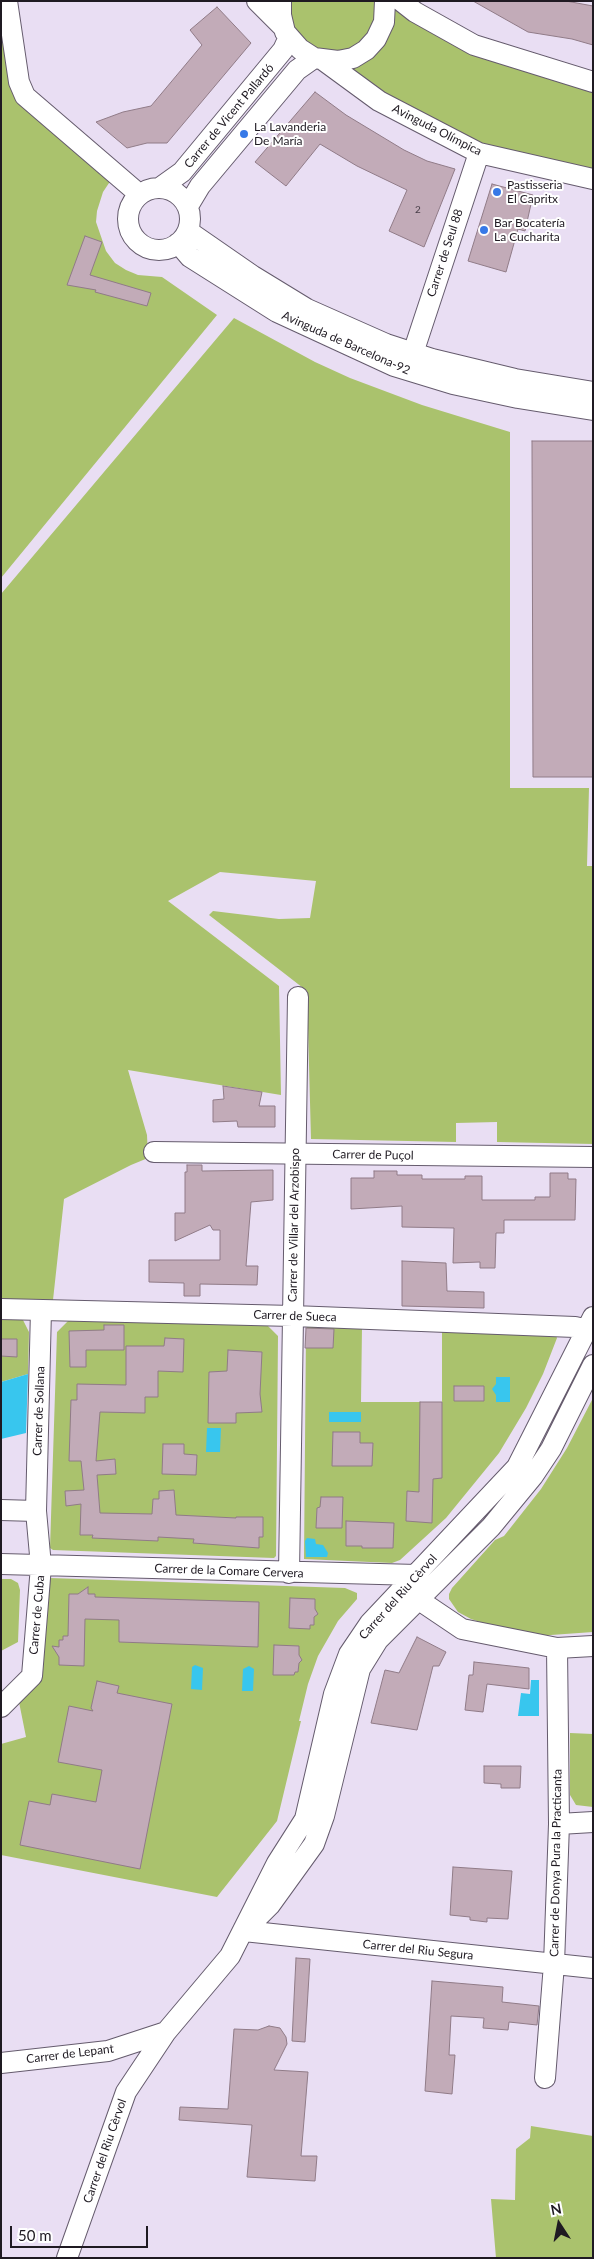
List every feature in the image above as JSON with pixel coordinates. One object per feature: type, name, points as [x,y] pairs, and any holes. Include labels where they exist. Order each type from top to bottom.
[{"type":"street","points":[[7,1],[19,82],[25,96],[139,194]]},
{"type":"street","points":[[257,1],[286,32]]},
{"type":"street","points":[[281,1],[281,15],[286,32]]},
{"type":"street","points":[[319,59],[338,61],[353,58],[366,50],[376,39],[384,22],[385,1]]},
{"type":"street","points":[[400,1],[415,12],[474,45],[593,82]]},
{"type":"street","name":"Avinguda Olímpica","points":[[286,32],[300,50],[319,59],[379,101],[479,153],[593,179]]},
{"type":"street","name":"Carrer de Vicent Pallardó","points":[[161,187],[182,172],[284,50],[286,32]]},
{"type":"street","name":"Carrer de Vicent Pallardó","points":[[188,206],[200,186],[297,70],[319,59]]},
{"type":"street","name":"Carrer de Seul 88","points":[[412,353],[479,153]]},
{"type":"street","points":[[161,187],[176,192],[188,206],[190,215],[183,237],[162,250],[155,250],[136,241],[128,224],[128,215],[131,204],[139,194],[146,190],[161,187]]},
{"type":"street","name":"Avinguda de Barcelona-92","points":[[183,237],[307,309],[358,332],[412,353],[515,379],[593,392]]},
{"type":"street","name":"Avinguda de Barcelona-92","points":[[183,237],[190,257],[277,312],[394,366],[427,377],[490,392],[593,410]]},
{"type":"street","name":"Carrer de Villar del Arzobispo","points":[[289,1573],[298,997]]},
{"type":"street","name":"Carrer de Puçol","points":[[154,1152],[593,1158]]},
{"type":"street","name":"Carrer de Sueca","points":[[1,1309],[293,1316],[575,1327],[590,1324]]},
{"type":"street","name":"Carrer de Sollana","points":[[36,1511],[42,1310]]},
{"type":"street","name":"Carrer del Riu Cèrvol","points":[[67,2258],[126,2092],[166,2032],[230,1956],[276,1863],[305,1819],[334,1694],[349,1654],[370,1623],[417,1576],[518,1467],[590,1324]]},
{"type":"street","name":"Carrer del Riu Cèrvol","points":[[244,1931],[270,1905],[314,1844],[324,1816],[360,1669],[378,1640],[491,1527],[533,1476],[552,1449],[593,1365]]},
{"type":"street","points":[[1,1510],[36,1511]]},
{"type":"street","name":"Carrer de Cuba","points":[[1,1707],[32,1676],[41,1566],[36,1511]]},
{"type":"street","name":"Carrer de la Comare Cervera","points":[[1,1564],[417,1576]]},
{"type":"street","points":[[420,1600],[462,1630],[557,1648],[593,1646]]},
{"type":"street","name":"Carrer de Donya Pura la Practicanta","points":[[546,2078],[554,1964],[559,1824],[557,1648]]},
{"type":"street","points":[[559,1824],[593,1822]]},
{"type":"street","name":"Carrer del Riu Segura","points":[[244,1931],[593,1968]]},
{"type":"street","name":"Carrer de Lepant","points":[[1,2063],[108,2051],[166,2032]]},
{"type":"green space","points":[[284,1],[408,1],[474,45],[593,82],[593,179],[431,129],[289,37]]},
{"type":"green space","points":[[1,39],[4,40],[12,91],[111,180],[103,192],[97,211],[96,222],[106,251],[115,263],[138,275],[162,277],[217,315],[1,578]]},
{"type":"green space","points":[[234,318],[315,362],[350,378],[422,405],[510,432],[510,788],[589,788],[587,866],[593,866],[593,1144],[497,1142],[497,1122],[456,1123],[456,1142],[311,1139],[307,991],[209,915],[213,911],[279,919],[310,918],[316,881],[220,872],[168,901],[279,986],[281,1095],[128,1070],[147,1135],[148,1158],[64,1199],[53,1300],[1,1299],[1,594]]},
{"type":"green space","points":[[1,1319],[23,1320],[29,1332],[28,1374],[1,1382]]},
{"type":"green space","points":[[68,1321],[267,1325],[278,1336],[276,1556],[274,1558],[53,1550],[50,1548],[57,1332]]},
{"type":"green space","points":[[307,1327],[362,1327],[361,1402],[442,1402],[442,1329],[555,1334],[557,1338],[543,1374],[526,1408],[499,1453],[446,1518],[400,1560],[392,1563],[304,1559]]},
{"type":"green space","points":[[593,1398],[593,1632],[537,1636],[507,1631],[471,1619],[458,1612],[449,1599],[452,1588],[495,1540],[504,1536],[541,1489],[567,1448]]},
{"type":"green space","points":[[50,1578],[345,1588],[357,1593],[357,1599],[338,1621],[318,1656],[308,1684],[277,1821],[217,1897],[1,1855],[1,1744],[26,1737],[19,1702],[40,1680],[43,1671],[47,1580]]},
{"type":"green space","points":[[1,1579],[11,1579],[18,1583],[20,1590],[18,1642],[1,1651]]},
{"type":"green space","points":[[570,1733],[593,1734],[593,1807],[576,1805],[570,1795]]},
{"type":"green space","points":[[531,2126],[593,2136],[593,2258],[496,2258],[491,2199],[515,2200],[516,2149],[530,2138]]},
{"type":"water","points":[[28,1374],[26,1433],[1,1439],[1,1382]]},
{"type":"water","points":[[496,1377],[510,1377],[510,1402],[496,1402],[496,1395],[492,1389],[496,1384]]},
{"type":"water","points":[[329,1412],[361,1412],[361,1422],[329,1422]]},
{"type":"water","points":[[207,1428],[221,1428],[220,1452],[206,1452]]},
{"type":"water","points":[[307,1538],[315,1539],[316,1544],[323,1545],[328,1553],[327,1557],[306,1557],[305,1541]]},
{"type":"water","points":[[195,1665],[203,1668],[202,1690],[191,1689],[192,1667]]},
{"type":"water","points":[[249,1666],[254,1669],[253,1691],[242,1691],[243,1669]]},
{"type":"water","points":[[531,1680],[539,1680],[539,1716],[518,1716],[521,1693],[530,1694]]},
{"type":"building","points":[[473,1],[566,1],[593,6],[593,45],[572,39],[528,32]]},
{"type":"building","points":[[217,7],[251,43],[167,143],[147,143],[127,148],[96,122],[123,112],[151,106],[202,45],[190,30]]},
{"type":"building","points":[[315,92],[346,115],[404,150],[427,161],[455,169],[424,247],[389,231],[407,190],[357,166],[320,144],[286,186],[255,162]]},
{"type":"building","points":[[492,184],[533,195],[525,231],[518,229],[506,272],[468,261]]},
{"type":"building","points":[[85,236],[102,242],[90,275],[151,293],[147,306],[95,292],[96,290],[67,285]]},
{"type":"building","points":[[532,441],[593,441],[593,777],[533,777]]},
{"type":"building","points":[[223,1086],[262,1092],[259,1106],[275,1106],[275,1127],[238,1127],[237,1121],[213,1122],[213,1100],[224,1099]]},
{"type":"building","points":[[187,1165],[202,1165],[202,1171],[273,1170],[273,1200],[251,1202],[246,1266],[258,1266],[257,1285],[200,1284],[200,1296],[184,1296],[184,1283],[149,1282],[149,1260],[220,1260],[220,1230],[213,1230],[210,1225],[175,1241],[175,1213],[185,1213],[185,1172],[187,1172]]},
{"type":"building","points":[[374,1171],[397,1171],[397,1175],[422,1175],[422,1179],[465,1179],[465,1176],[482,1176],[482,1200],[535,1200],[535,1197],[550,1197],[550,1173],[568,1173],[568,1179],[576,1179],[575,1220],[504,1220],[504,1233],[496,1233],[495,1268],[480,1268],[480,1262],[453,1263],[454,1228],[402,1227],[402,1206],[351,1209],[351,1178],[374,1178]]},
{"type":"building","points":[[402,1261],[446,1263],[447,1291],[484,1292],[484,1308],[402,1306]]},
{"type":"building","points":[[104,1325],[124,1325],[124,1350],[86,1350],[86,1367],[70,1367],[69,1331],[104,1330]]},
{"type":"building","points":[[306,1328],[334,1329],[333,1348],[305,1348]]},
{"type":"building","points":[[165,1338],[184,1339],[183,1372],[158,1371],[158,1397],[145,1397],[145,1413],[100,1412],[96,1461],[115,1459],[116,1474],[97,1475],[100,1513],[152,1514],[153,1499],[159,1499],[159,1491],[174,1490],[176,1515],[236,1518],[263,1517],[263,1537],[259,1537],[259,1548],[193,1543],[194,1539],[158,1537],[158,1541],[92,1538],[93,1535],[80,1535],[81,1504],[66,1506],[65,1491],[84,1490],[81,1461],[69,1461],[71,1400],[77,1400],[77,1384],[126,1385],[126,1346],[164,1346]]},
{"type":"building","points":[[1,1339],[17,1339],[17,1357],[1,1356]]},
{"type":"building","points":[[228,1350],[262,1352],[260,1394],[262,1412],[236,1413],[236,1423],[208,1423],[209,1372],[227,1371]]},
{"type":"building","points":[[454,1386],[484,1386],[484,1401],[454,1401]]},
{"type":"building","points":[[420,1402],[442,1402],[442,1478],[433,1479],[432,1523],[406,1521],[407,1491],[419,1492]]},
{"type":"building","points":[[333,1432],[360,1432],[360,1443],[373,1443],[372,1466],[332,1466]]},
{"type":"building","points":[[163,1444],[184,1444],[184,1454],[197,1455],[196,1475],[162,1474]]},
{"type":"building","points":[[321,1497],[343,1497],[342,1528],[316,1528],[317,1508],[320,1507]]},
{"type":"building","points":[[346,1521],[394,1523],[393,1548],[346,1546]]},
{"type":"building","points":[[88,1587],[88,1594],[95,1594],[95,1597],[259,1602],[258,1647],[119,1642],[119,1620],[85,1619],[84,1666],[59,1665],[59,1657],[52,1646],[59,1647],[59,1640],[63,1640],[63,1636],[68,1636],[69,1594],[78,1594]]},
{"type":"building","points":[[290,1598],[315,1599],[315,1609],[318,1614],[314,1617],[314,1625],[310,1625],[310,1629],[289,1628]]},
{"type":"building","points":[[417,1637],[446,1652],[439,1666],[433,1666],[417,1730],[371,1723],[385,1670],[399,1673]]},
{"type":"building","points":[[274,1645],[299,1646],[299,1655],[302,1660],[299,1663],[298,1672],[295,1672],[294,1675],[273,1675]]},
{"type":"building","points":[[474,1662],[529,1668],[529,1689],[487,1684],[483,1712],[465,1710],[469,1675],[473,1675]]},
{"type":"building","points":[[97,1681],[119,1686],[117,1693],[172,1704],[140,1869],[20,1845],[29,1801],[50,1805],[52,1794],[96,1802],[102,1770],[58,1762],[69,1706],[93,1711],[91,1708]]},
{"type":"building","points":[[484,1766],[521,1766],[520,1788],[501,1788],[501,1784],[484,1783]]},
{"type":"building","points":[[453,1867],[512,1871],[508,1919],[487,1918],[487,1922],[470,1920],[470,1917],[450,1915]]},
{"type":"building","points":[[296,1958],[310,1959],[305,2042],[292,2041]]},
{"type":"building","points":[[432,1981],[503,1987],[502,2002],[539,2006],[537,2025],[509,2022],[508,2030],[483,2028],[484,2018],[451,2016],[449,2055],[455,2055],[452,2094],[425,2091]]},
{"type":"building","points":[[269,2026],[280,2028],[286,2037],[287,2044],[274,2070],[308,2072],[301,2156],[317,2156],[315,2181],[247,2177],[252,2125],[179,2120],[180,2107],[228,2109],[234,2029],[258,2030]]},
{"type":"place","name":"La Lavanderia De María","points":[[244,134]]},
{"type":"place","name":"Pastisseria El Capritx","points":[[497,192]]},
{"type":"place","name":"Bar Bocatería La Cucharita","points":[[484,230]]}]
